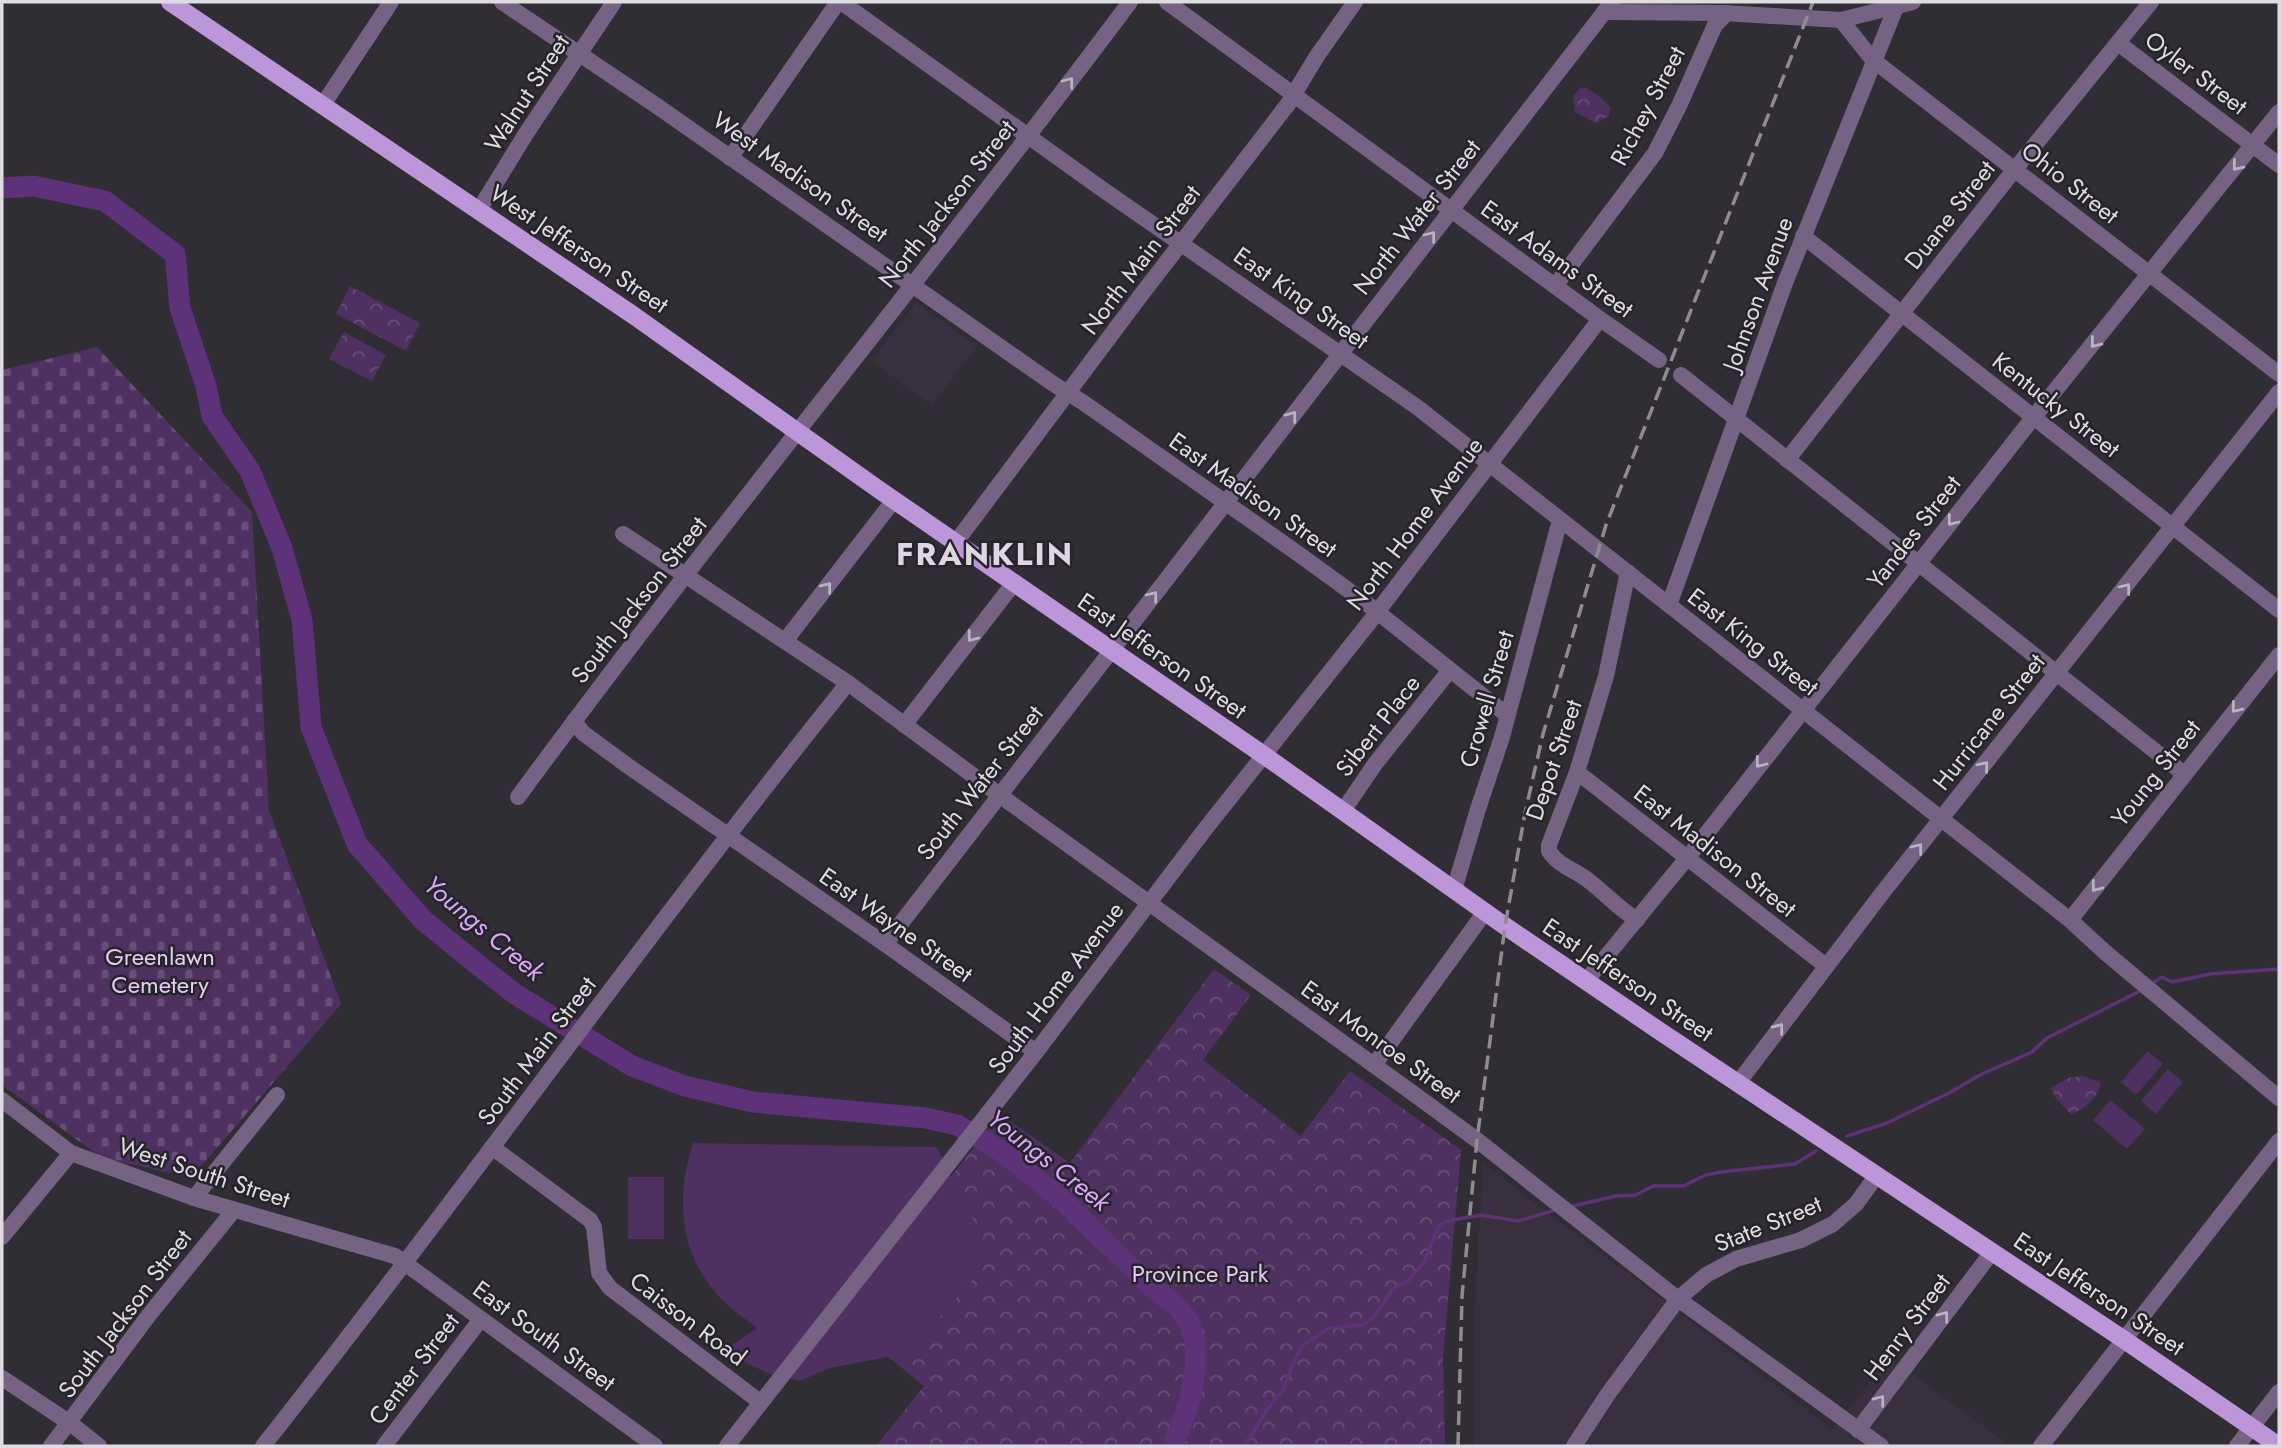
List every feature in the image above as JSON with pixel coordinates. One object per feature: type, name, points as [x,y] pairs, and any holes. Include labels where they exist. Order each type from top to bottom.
[{"type":"main road","name":"West Jefferson Street","points":[[170,2],[480,210],[956,542]]},
{"type":"main road","name":"East Jefferson Street","points":[[956,542],[1485,912],[2279,1446]]},
{"type":"street","points":[[322,106],[391,2]]},
{"type":"street","name":"West Madison Street","points":[[502,2],[657,106],[1069,393]]},
{"type":"street","name":"Walnut Street","points":[[480,210],[527,132],[614,2]]},
{"type":"street","points":[[730,158],[840,2]]},
{"type":"street","name":"East King Street","points":[[840,2],[1027,136],[1417,407],[2070,920],[2279,1098]]},
{"type":"street","name":"North Jackson Street","points":[[797,431],[1130,2]]},
{"type":"street","name":"East Adams Street","points":[[1167,2],[1658,360]]},
{"type":"street","name":"North Main Street","points":[[956,542],[1294,94],[1355,2]]},
{"type":"street","points":[[1608,7],[1841,20],[1897,3],[1913,2]]},
{"type":"street","name":"Duane Street","points":[[1787,460],[2015,169],[2151,2]]},
{"type":"street","name":"Johnson Avenue","points":[[1669,605],[1803,236],[1897,3]]},
{"type":"street","name":"North Water Street","points":[[1111,650],[1608,7]]},
{"type":"street","name":"Richey Street","points":[[1555,286],[1654,153],[1716,25],[1727,13]]},
{"type":"street","name":"Ohio Street","points":[[1841,20],[1873,60],[2279,374]]},
{"type":"street","name":"Oyler Street","points":[[2118,43],[2279,165]]},
{"type":"street","name":"Yandes Street","points":[[1586,981],[1687,858],[2034,417],[2279,112]]},
{"type":"street","name":"Kentucky Street","points":[[1803,236],[2279,610]]},
{"type":"street","name":"North Home Avenue","points":[[1265,756],[1600,319]]},
{"type":"street","points":[[1681,375],[2184,774]]},
{"type":"street","name":"Hurricane Street","points":[[1738,1083],[1826,966],[2279,392]]},
{"type":"street","name":"East Madison Street","points":[[1069,393],[1227,502],[1377,612],[1507,715]]},
{"type":"street","name":"South Jackson Street","points":[[518,797],[797,431]]},
{"type":"street","points":[[785,641],[894,500]]},
{"type":"street","name":"Crowell Street","points":[[1454,890],[1502,737],[1560,520]]},
{"type":"street","name":"East Monroe Street","points":[[623,534],[848,683],[1477,1140],[1678,1299],[1881,1446]]},
{"type":"street","name":"Depot Street","points":[[1628,572],[1606,676],[1577,772],[1549,851],[1559,863],[1590,881],[1617,907],[1637,920]]},
{"type":"street","points":[[904,725],[1014,583]]},
{"type":"street","name":"South Water Street","points":[[885,944],[1111,650]]},
{"type":"street","name":"Young Street","points":[[2070,920],[2279,655]]},
{"type":"street","name":"Sibert Place","points":[[1343,811],[1375,764],[1450,670]]},
{"type":"street","name":"South Main Street","points":[[262,1446],[406,1263],[551,1069],[848,683]]},
{"type":"street","name":"East Wayne Street","points":[[574,721],[583,733],[1036,1052]]},
{"type":"street","name":"South Home Avenue","points":[[727,1446],[1265,756]]},
{"type":"street","name":"East Madison Street","points":[[1577,772],[1826,966]]},
{"type":"street","points":[[1374,1065],[1485,912]]},
{"type":"street","points":[[194,1198],[277,1095]]},
{"type":"street","name":"West South Street","points":[[2,1100],[71,1153],[194,1198],[388,1253],[406,1263]]},
{"type":"street","points":[[2041,1446],[2279,1141]]},
{"type":"street","name":"Caisson Road","points":[[492,1147],[590,1220],[594,1227],[599,1273],[610,1287],[760,1402]]},
{"type":"street","points":[[2,1237],[71,1153]]},
{"type":"street","name":"State Street","points":[[1574,1446],[1608,1394],[1678,1299],[1706,1275],[1736,1259],[1801,1240],[1833,1224],[1856,1204],[1877,1175]]},
{"type":"street","name":"South Jackson Street","points":[[51,1446],[149,1315],[234,1210]]},
{"type":"street","name":"Henry Street","points":[[1858,1430],[1992,1252]]},
{"type":"street","name":"East South Street","points":[[406,1263],[655,1446]]},
{"type":"street","name":"Center Street","points":[[384,1446],[481,1319]]},
{"type":"street","points":[[2,1378],[70,1423],[99,1446]]},
{"type":"street","points":[[2237,1446],[2279,1392]]},
{"type":"shaded area","points":[[916,303],[977,346],[932,405],[871,361]]},
{"type":"shaded area","points":[[1483,1163],[1833,1430],[1889,1357],[2010,1446],[1474,1446],[1474,1320]]},
{"type":"green space","points":[[1581,87],[1593,92],[1610,107],[1609,116],[1596,123],[1575,112],[1573,96]]},
{"type":"green space","points":[[350,286],[420,323],[406,351],[336,314]]},
{"type":"green space","points":[[344,332],[386,355],[372,381],[329,359]]},
{"type":"green space","name":"Greenlawn Cemetery","points":[[97,347],[252,512],[269,810],[341,1004],[192,1177],[102,1158],[2,1085],[2,370]]},
{"type":"green space","name":"Province Park","points":[[1214,969],[1251,995],[1203,1060],[1301,1136],[1350,1071],[1461,1150],[1443,1359],[1445,1446],[876,1446],[924,1386],[840,1318],[1000,1114],[1070,1163]]},
{"type":"green space","points":[[2148,1051],[2163,1064],[2136,1095],[2121,1082]]},
{"type":"green space","points":[[2168,1069],[2183,1082],[2156,1114],[2141,1101]]},
{"type":"green space","points":[[2083,1076],[2101,1083],[2090,1102],[2071,1114],[2055,1097],[2051,1088],[2068,1078]]},
{"type":"green space","points":[[2110,1100],[2145,1129],[2127,1149],[2093,1120]]},
{"type":"green space","points":[[693,1143],[937,1147],[992,1257],[909,1353],[830,1368],[800,1381],[767,1373],[723,1351],[757,1328],[727,1305],[708,1284],[689,1247],[683,1207],[687,1165]]},
{"type":"green space","points":[[628,1177],[664,1177],[664,1239],[628,1239]]},
{"type":"waterway","name":"Youngs Creek","points":[[2,188],[33,186],[105,201],[175,254],[180,308],[206,386],[212,416],[250,471],[282,548],[302,620],[311,727],[357,844],[423,920],[515,994],[632,1066],[685,1086],[753,1102],[926,1118],[957,1125],[1001,1151],[1058,1196],[1153,1288],[1179,1308],[1189,1322],[1195,1342],[1196,1364],[1190,1400],[1173,1446]]},
{"type":"waterway","points":[[2150,985],[2162,977],[2172,982],[2210,974],[2279,969]]},
{"type":"waterway","points":[[1847,1136],[1887,1123],[1982,1074],[2032,1052],[2047,1038],[2144,989]]},
{"type":"waterway","points":[[1569,1207],[1616,1196],[1636,1195],[1653,1186],[1683,1186],[1706,1175],[1721,1172],[1795,1164],[1816,1151]]},
{"type":"waterway","points":[[1244,1446],[1283,1390],[1303,1345],[1329,1328],[1364,1325],[1374,1317],[1393,1289],[1408,1281],[1424,1262],[1439,1226],[1447,1221],[1481,1215],[1518,1221],[1555,1210]]},
{"type":"railway","points":[[1458,1446],[1462,1296],[1477,1140],[1505,926],[1525,813],[1543,734],[1606,525],[1813,2]]},
{"type":"district","name":"FRANKLIN","points":[[985,554]]}]
